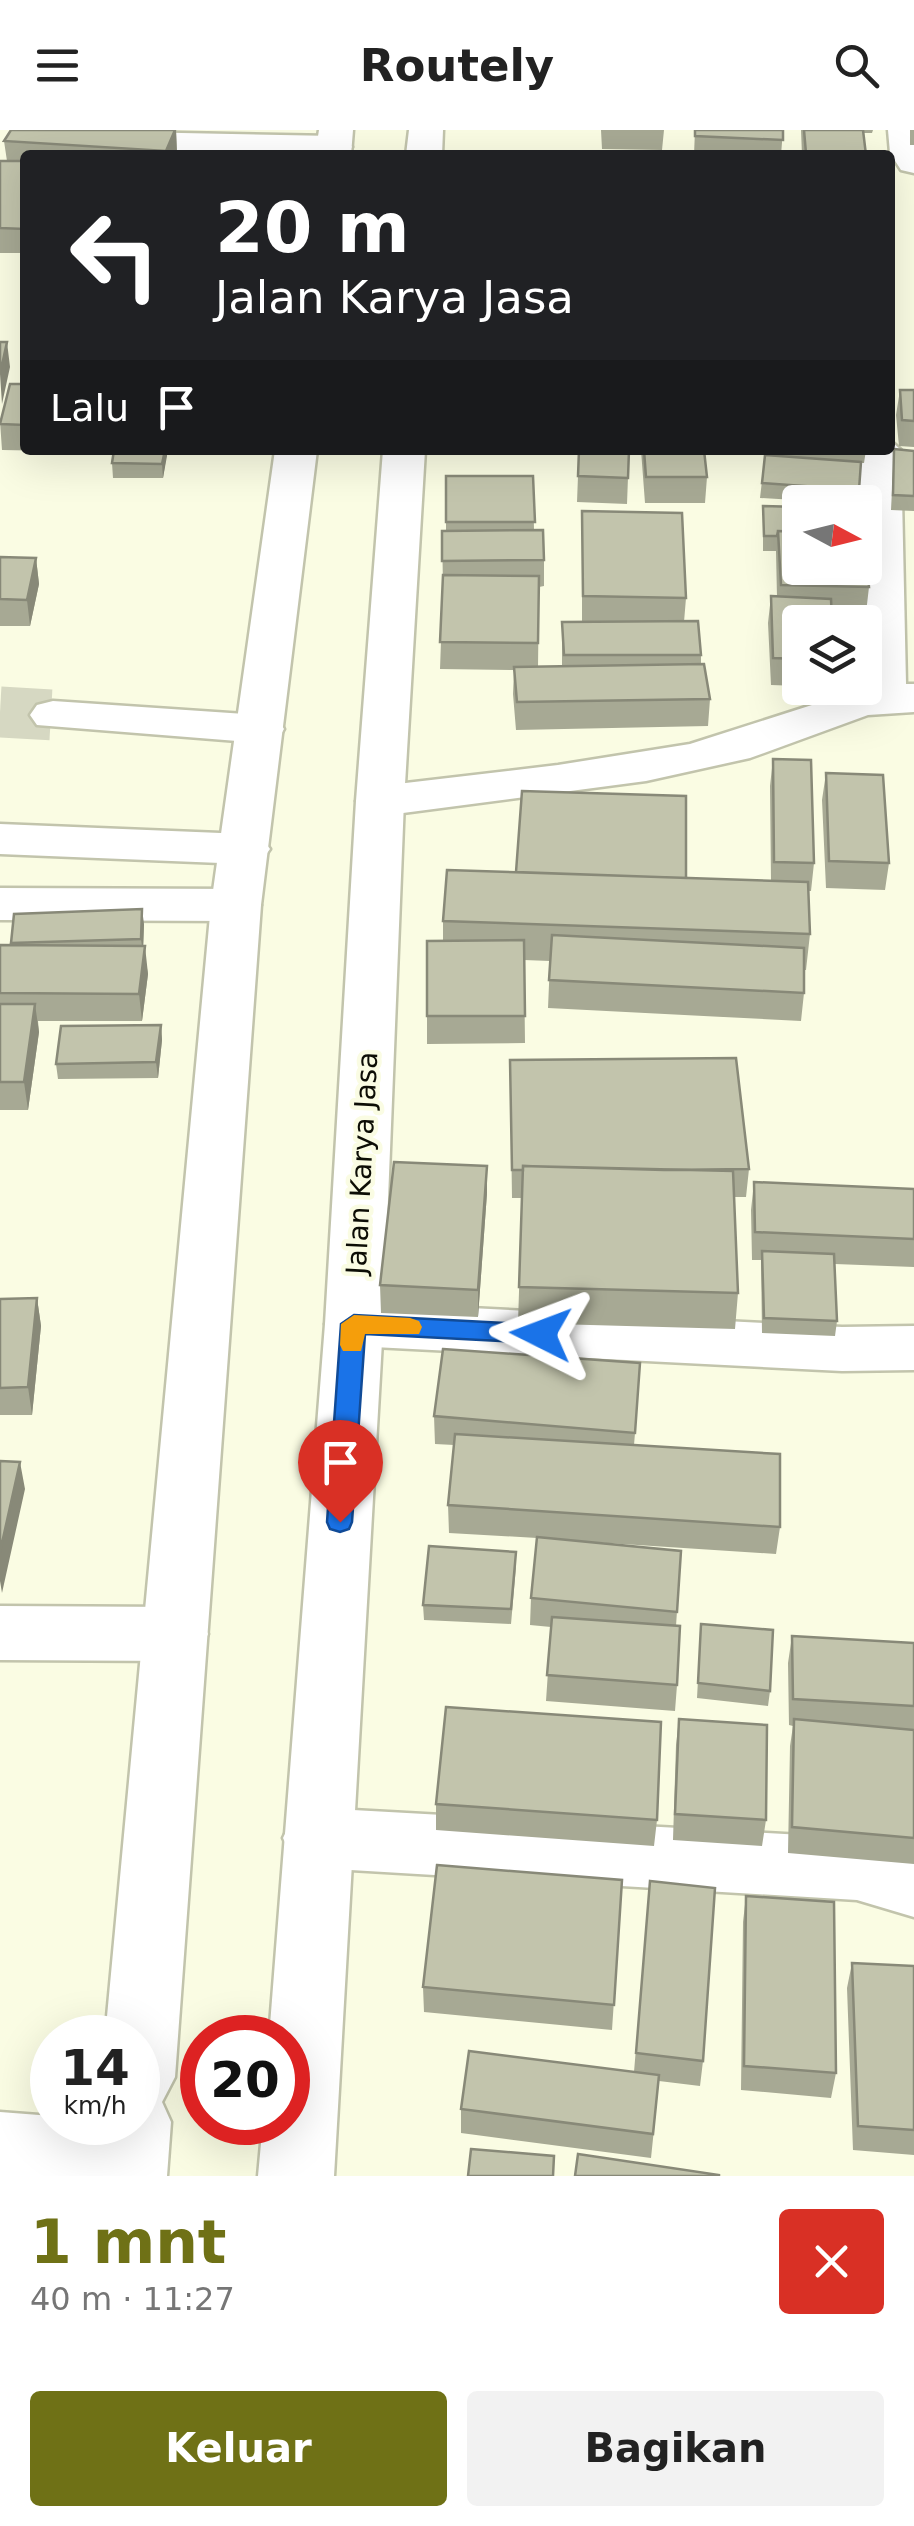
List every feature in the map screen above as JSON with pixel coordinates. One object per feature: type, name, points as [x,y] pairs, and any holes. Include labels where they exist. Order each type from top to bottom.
[{"type":"main road","points":[[50,130],[82,140],[217,137],[334,144]]},
{"type":"main road","points":[[143,2015],[236,905],[295,455]]},
{"type":"main road","name":"Jalan Karya Jasa","points":[[296,2176],[354,1324],[380,801],[404,455]]},
{"type":"main road","points":[[380,801],[600,772],[735,748],[814,716],[898,696],[880,455]]},
{"type":"main road","points":[[53,715],[261,729]]},
{"type":"main road","points":[[0,839],[245,849]]},
{"type":"main road","points":[[0,904],[236,905]]},
{"type":"main road","points":[[354,1324],[842,1349],[914,1348]]},
{"type":"main road","points":[[0,1633],[176,1634]]},
{"type":"main road","points":[[317,1838],[857,1869],[914,1886]]},
{"type":"main road","points":[[0,2148],[131,2152]]},
{"type":"building","points":[[11,130],[175,130],[166,150],[4,141]]},
{"type":"building","points":[[695,130],[783,130],[783,140],[695,136]]},
{"type":"building","points":[[804,130],[863,130],[865,150],[806,150]]},
{"type":"building","points":[[0,161],[20,161],[20,229],[0,228]]},
{"type":"building","points":[[0,342],[7,342],[0,374]]},
{"type":"building","points":[[10,384],[20,384],[20,425],[0,424]]},
{"type":"building","points":[[900,390],[914,390],[914,421],[902,420]]},
{"type":"building","points":[[895,449],[914,451],[914,496],[893,495]]},
{"type":"building","points":[[113,455],[164,455],[162,464],[112,463]]},
{"type":"building","points":[[579,455],[629,455],[628,478],[578,476]]},
{"type":"building","points":[[644,455],[705,455],[707,477],[646,477]]},
{"type":"building","points":[[765,455],[861,462],[859,485],[762,483]]},
{"type":"building","points":[[446,476],[533,476],[535,522],[446,522]]},
{"type":"building","points":[[763,506],[782,507],[782,531],[777,536],[764,536]]},
{"type":"building","points":[[582,511],[682,513],[686,598],[583,596]]},
{"type":"building","points":[[543,530],[544,560],[442,561],[442,531]]},
{"type":"building","points":[[778,531],[782,531],[782,585],[869,587],[781,585]]},
{"type":"building","points":[[0,557],[36,558],[27,600],[0,599]]},
{"type":"building","points":[[443,575],[539,576],[538,643],[440,642]]},
{"type":"building","points":[[771,596],[831,599],[831,605],[782,605],[782,658],[773,658]]},
{"type":"building","points":[[698,621],[701,655],[564,655],[562,622]]},
{"type":"building","points":[[704,664],[710,699],[517,702],[514,667]]},
{"type":"building","points":[[773,759],[811,760],[814,863],[774,862]]},
{"type":"building","points":[[826,773],[883,775],[889,863],[829,861]]},
{"type":"building","points":[[522,791],[686,796],[686,878],[516,872]]},
{"type":"building","points":[[447,870],[808,882],[810,934],[443,921]]},
{"type":"building","points":[[142,909],[141,939],[11,943],[14,914]]},
{"type":"building","points":[[552,935],[804,948],[804,993],[549,980]]},
{"type":"building","points":[[524,940],[525,1016],[427,1016],[427,941]]},
{"type":"building","points":[[0,945],[145,946],[139,994],[0,993]]},
{"type":"building","points":[[0,1004],[35,1004],[24,1082],[0,1082]]},
{"type":"building","points":[[161,1025],[156,1062],[56,1064],[61,1026]]},
{"type":"building","points":[[736,1058],[749,1169],[523,1166],[523,1170],[512,1170],[510,1060]]},
{"type":"building","points":[[394,1162],[487,1166],[478,1290],[380,1285]]},
{"type":"building","points":[[523,1166],[733,1171],[738,1293],[519,1287]]},
{"type":"building","points":[[754,1182],[914,1189],[914,1239],[755,1232]]},
{"type":"building","points":[[762,1251],[834,1254],[837,1321],[764,1318]]},
{"type":"building","points":[[37,1298],[28,1387],[0,1388],[0,1299]]},
{"type":"building","points":[[443,1349],[640,1363],[635,1433],[434,1416]]},
{"type":"building","points":[[455,1434],[780,1454],[780,1527],[448,1505]]},
{"type":"building","points":[[0,1461],[20,1462],[0,1552]]},
{"type":"building","points":[[537,1537],[681,1551],[677,1612],[531,1598]]},
{"type":"building","points":[[429,1546],[516,1552],[511,1609],[423,1605]]},
{"type":"building","points":[[552,1617],[680,1626],[677,1685],[547,1675]]},
{"type":"building","points":[[701,1624],[773,1630],[770,1691],[698,1683]]},
{"type":"building","points":[[792,1636],[914,1643],[914,1706],[793,1699]]},
{"type":"building","points":[[446,1707],[661,1722],[657,1820],[436,1804]]},
{"type":"building","points":[[679,1719],[767,1725],[766,1820],[675,1814]]},
{"type":"building","points":[[794,1719],[914,1730],[914,1838],[792,1827]]},
{"type":"building","points":[[437,1865],[622,1880],[614,2005],[423,1987]]},
{"type":"building","points":[[650,1881],[715,1888],[703,2061],[636,2053]]},
{"type":"building","points":[[746,1896],[834,1902],[836,2073],[744,2066]]},
{"type":"building","points":[[852,1963],[914,1966],[914,2130],[858,2126]]},
{"type":"building","points":[[469,2051],[659,2075],[653,2134],[461,2109]]},
{"type":"building","points":[[471,2149],[554,2156],[553,2176],[468,2176]]},
{"type":"building","points":[[578,2154],[719,2175],[719,2176],[575,2176]]},
{"type":"tunnel","points":[[0,712],[53,715]]},
{"type":"slow traffic","points":[[352,1345],[354,1324],[410,1327]]},
{"type":"route","points":[[340,1522],[354,1324],[541,1334]]}]
